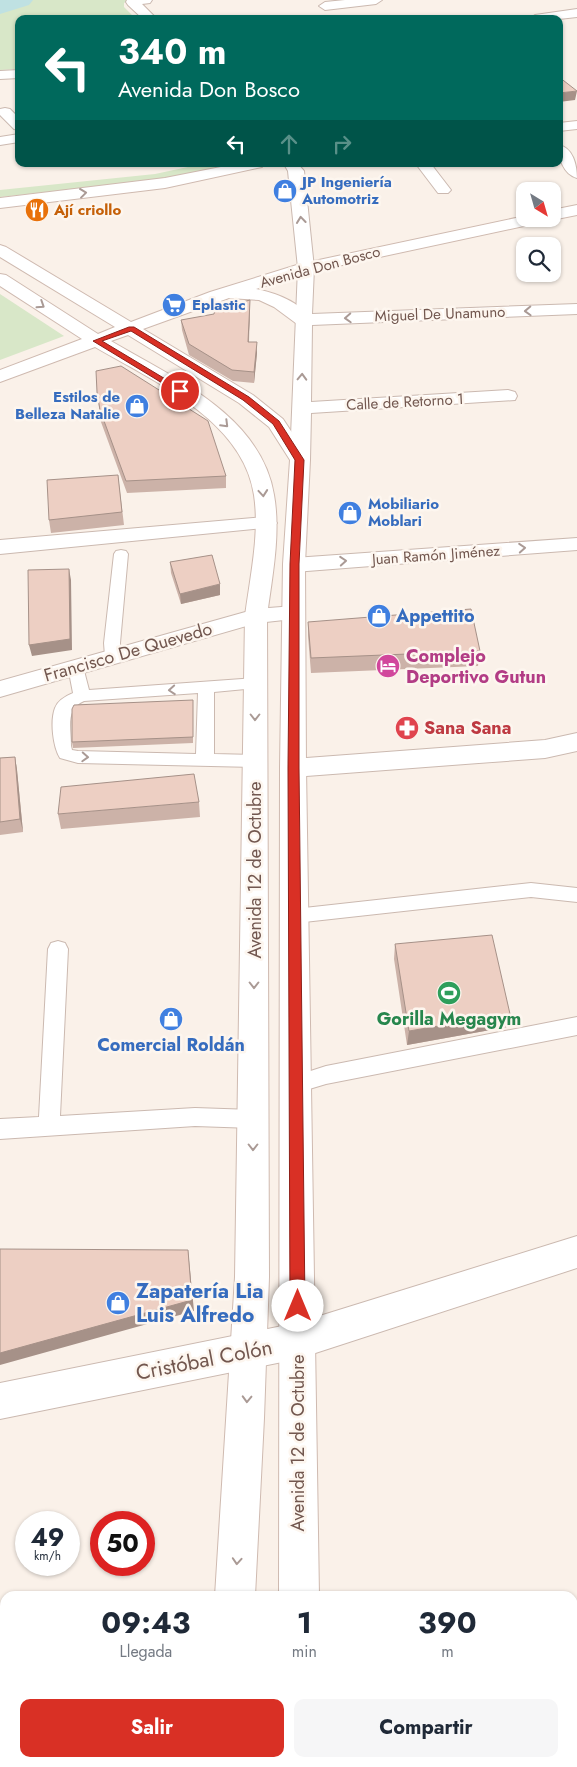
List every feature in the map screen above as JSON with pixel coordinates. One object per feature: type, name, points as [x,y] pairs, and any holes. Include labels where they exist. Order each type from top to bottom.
[{"type":"main road","points":[[146,0],[132,2],[147,15]]},
{"type":"main road","points":[[325,6],[376,0]]},
{"type":"main road","points":[[559,15],[577,12]]},
{"type":"main road","points":[[0,75],[15,74]]},
{"type":"main road","points":[[6,112],[15,122]]},
{"type":"main road","points":[[563,127],[577,125]]},
{"type":"main road","points":[[0,140],[15,138]]},
{"type":"main road","points":[[563,154],[577,172]]},
{"type":"main road","points":[[0,203],[165,183],[243,167]]},
{"type":"main road","name":"Avenida 12 de Octubre","points":[[293,167],[296,171],[306,268],[300,460],[294,565],[293,768],[299,1591]]},
{"type":"main road","points":[[425,167],[443,190]]},
{"type":"main road","points":[[561,213],[577,210]]},
{"type":"main road","name":"Avenida Don Bosco","points":[[0,376],[216,296],[306,268],[516,223]]},
{"type":"main road","points":[[0,250],[246,398],[276,422],[300,460]]},
{"type":"main road","name":"Avenida 12 de Octubre","points":[[0,279],[96,341],[196,401],[221,420],[247,447],[262,481],[266,523],[256,616],[252,1277],[235,1591]]},
{"type":"main road","points":[[216,296],[246,293],[266,296],[282,302],[303,320]]},
{"type":"main road","name":"Miguel De Unamuno","points":[[303,320],[577,310]]},
{"type":"main road","name":"Calle de Retorno 1","points":[[301,408],[508,396]]},
{"type":"main road","points":[[0,547],[266,523]]},
{"type":"main road","name":"Juan Ramón Jiménez","points":[[294,565],[577,544]]},
{"type":"main road","name":"Francisco De Quevedo","points":[[0,689],[256,616],[294,613]]},
{"type":"main road","points":[[293,768],[545,749],[577,742]]},
{"type":"main road","name":"Cristóbal Colón","points":[[0,1401],[297,1341],[577,1252]]},
{"type":"lane","points":[[114,656],[112,643],[121,554]]},
{"type":"lane","points":[[76,667],[82,696]]},
{"type":"lane","points":[[255,760],[78,757],[66,754],[62,746],[63,709],[70,701],[82,696],[256,683]]},
{"type":"lane","points":[[205,759],[206,687]]},
{"type":"lane","points":[[295,916],[531,890],[577,895]]},
{"type":"lane","points":[[49,1127],[58,949]]},
{"type":"lane","points":[[296,1084],[326,1076],[577,1026]]},
{"type":"lane","points":[[0,1129],[195,1118],[253,1119]]},
{"type":"green space","points":[[0,0],[128,0],[124,3],[124,7],[132,15],[15,15],[15,69],[0,70]]},
{"type":"green space","points":[[188,167],[217,167],[161,180],[0,197],[0,190],[155,174]]},
{"type":"green space","points":[[0,294],[64,336],[0,360]]},
{"type":"building","points":[[563,80],[577,91],[563,93]]},
{"type":"building","points":[[250,300],[248,342],[257,342],[254,372],[232,370],[189,344],[181,320],[214,314],[215,309]]},
{"type":"building","points":[[121,366],[208,421],[226,476],[126,481],[100,410],[96,371]]},
{"type":"building","points":[[118,475],[122,512],[49,520],[47,480]]},
{"type":"building","points":[[212,555],[220,584],[180,594],[170,562]]},
{"type":"building","points":[[69,569],[70,639],[29,645],[28,570]]},
{"type":"building","points":[[471,609],[480,651],[311,658],[308,622]]},
{"type":"building","points":[[193,700],[193,737],[72,742],[72,709],[74,705]]},
{"type":"building","points":[[15,757],[20,819],[0,822],[0,758]]},
{"type":"building","points":[[194,774],[199,802],[58,814],[61,787]]},
{"type":"building","name":"Gorilla Megagym","points":[[492,935],[510,1014],[409,1031],[395,944]]},
{"type":"building","points":[[0,1249],[188,1250],[192,1300],[0,1353]]},
{"type":"waterway","points":[[0,6],[20,0]]},
{"type":"place","name":"JP Ingeniería Automotriz","points":[[285,191]]},
{"type":"place","name":"Ají criollo","points":[[37,210]]},
{"type":"place","name":"Eplastic","points":[[174,305]]},
{"type":"place","name":"Estilos de Belleza Natalie","points":[[137,406]]},
{"type":"place","name":"Mobiliario Moblari","points":[[350,513]]},
{"type":"place","name":"Appettito","points":[[379,616]]},
{"type":"place","name":"Complejo Deportivo Gutun","points":[[388,666]]},
{"type":"place","name":"Sana Sana","points":[[407,728]]},
{"type":"place","name":"Gorilla Megagym","points":[[449,993]]},
{"type":"place","name":"Comercial Roldán","points":[[171,1019]]},
{"type":"place","name":"Zapatería Lia Luis Alfredo","points":[[118,1303]]},
{"type":"route","points":[[180,391],[96,341],[132,328],[246,398],[276,422],[300,460],[294,564],[293,768],[298,1306]]}]
